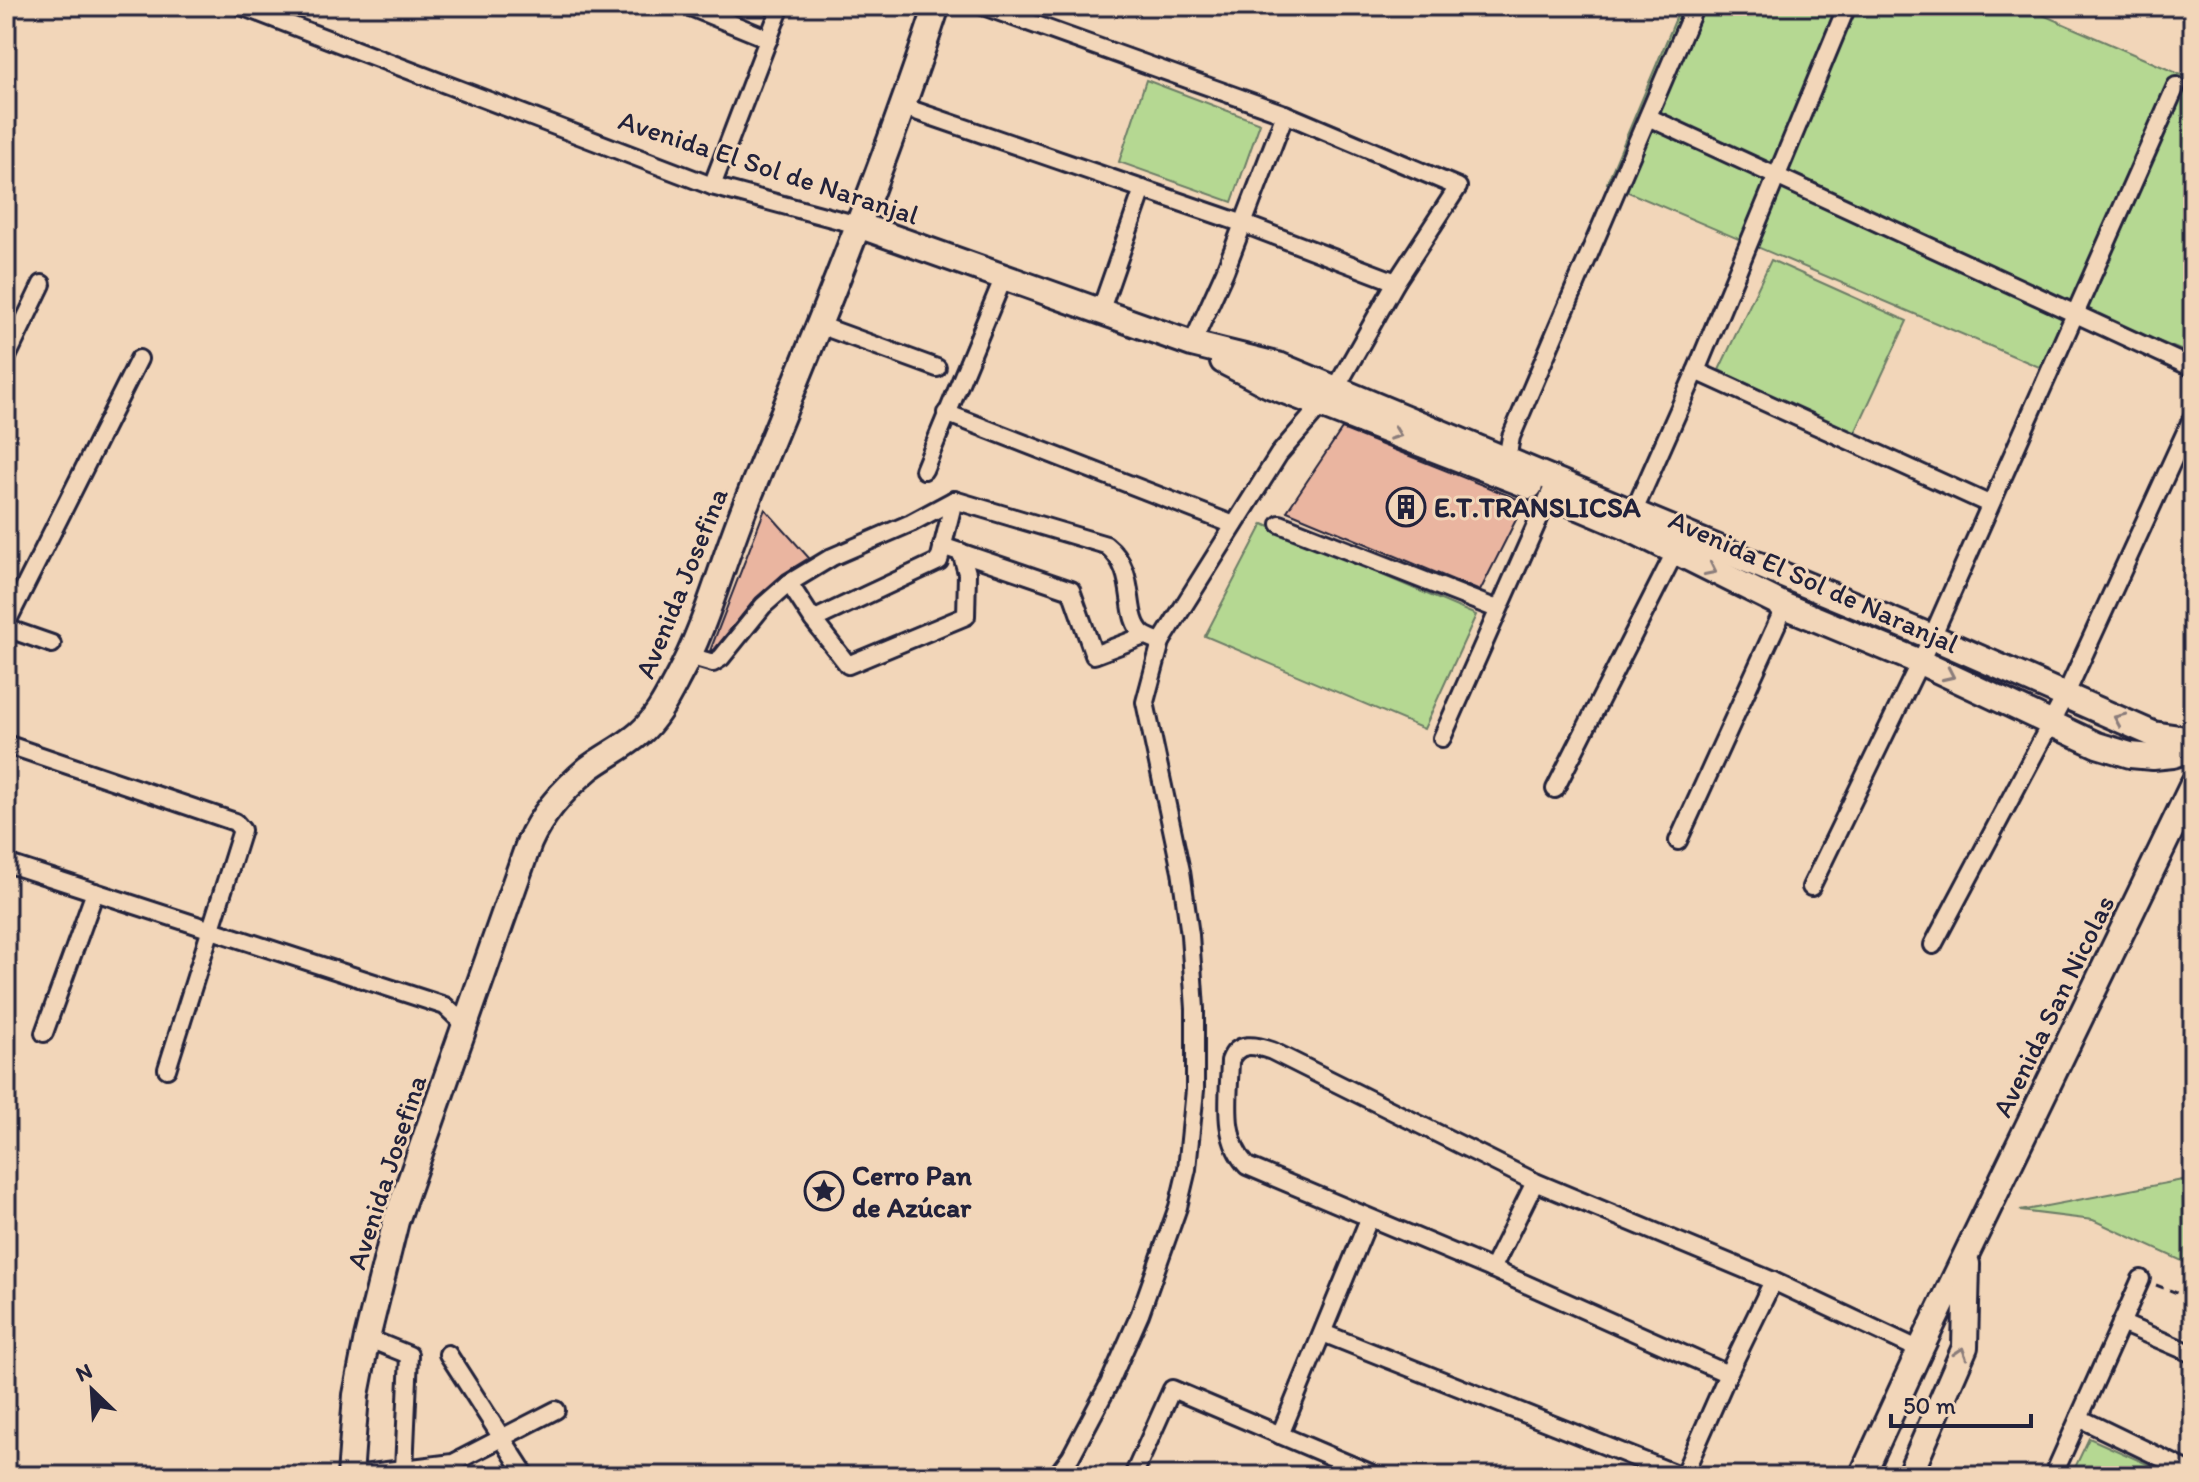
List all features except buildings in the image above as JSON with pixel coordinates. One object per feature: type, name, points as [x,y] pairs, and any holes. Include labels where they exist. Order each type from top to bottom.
[{"type":"street","name":"Avenida El Sol de Naranjal","points":[[241,6],[712,186],[858,225],[1192,344],[1281,366],[1330,397],[1630,520],[1932,637],[2153,734],[2193,740]]},
{"type":"street","points":[[688,6],[769,39]]},
{"type":"street","points":[[712,186],[781,6]]},
{"type":"street","name":"Avenida Josefina","points":[[350,1472],[356,1395],[396,1221],[536,829],[564,791],[640,733],[660,710],[689,656],[737,523],[904,107],[937,6]]},
{"type":"street","points":[[983,6],[1285,114],[1458,187],[1396,282],[1330,397],[1279,454],[1161,642],[1145,702],[1181,871],[1190,935],[1195,1009],[1195,1090],[1187,1169],[1178,1207],[1140,1314],[1109,1384],[1071,1456],[1056,1476]]},
{"type":"street","points":[[1506,467],[1511,437],[1695,6]]},
{"type":"street","points":[[1630,520],[1696,371],[1847,6]]},
{"type":"street","points":[[1811,887],[1932,637],[2176,86]]},
{"type":"street","points":[[904,107],[1244,224],[1396,282]]},
{"type":"street","points":[[1192,344],[1244,224],[1285,114]]},
{"type":"street","points":[[1648,117],[2193,368]]},
{"type":"street","points":[[1100,312],[1143,189]]},
{"type":"street","points":[[924,470],[1003,279]]},
{"type":"street","points":[[6,359],[42,284]]},
{"type":"street","points":[[819,325],[937,368]]},
{"type":"street","points":[[52,644],[6,626],[139,359]]},
{"type":"street","points":[[1696,371],[1989,504]]},
{"type":"street","points":[[946,413],[1234,525]]},
{"type":"street","points":[[1933,945],[2065,696],[2193,416]]},
{"type":"street","points":[[1442,738],[1552,487]]},
{"type":"street","points":[[689,656],[713,663],[721,658],[763,606],[789,583],[832,557],[911,523],[954,500],[1106,545],[1118,555],[1124,567],[1137,625],[1144,636],[1161,642]]},
{"type":"street","points":[[813,620],[939,561],[954,500]]},
{"type":"street","name":"Avenida El Sol de Naranjal","points":[[1630,520],[1675,552],[1785,606],[1920,662],[2097,745],[2130,755],[2153,757],[2193,749]]},
{"type":"street","points":[[1280,524],[1497,609]]},
{"type":"street","points":[[942,546],[1071,590],[1094,655],[1144,636]]},
{"type":"street","points":[[789,583],[848,665],[966,616],[967,573],[961,552]]},
{"type":"street","points":[[1555,789],[1675,552]]},
{"type":"street","points":[[1678,841],[1785,606]]},
{"type":"street","points":[[6,744],[235,822],[242,830],[167,1069]]},
{"type":"street","name":"Avenida San Nicolas","points":[[1862,1476],[2193,784]]},
{"type":"street","points":[[6,863],[445,1006],[466,1026]]},
{"type":"street","points":[[44,1033],[95,892]]},
{"type":"street","points":[[1728,1374],[1492,1269],[1247,1166],[1237,1156],[1230,1137],[1228,1112],[1233,1052],[1242,1046],[1256,1045],[1272,1051],[1535,1182],[1773,1281],[1920,1350]]},
{"type":"street","points":[[1492,1269],[1535,1182]]},
{"type":"street","points":[[1280,1435],[1369,1219]]},
{"type":"street","name":"Avenida San Nicolas","points":[[1909,1476],[1965,1347],[1967,1253]]},
{"type":"street","points":[[2053,1476],[2141,1279]]},
{"type":"street","points":[[1323,1333],[1682,1476],[1773,1281]]},
{"type":"street","points":[[2121,1323],[2193,1354]]},
{"type":"street","points":[[367,1338],[409,1355],[404,1470]]},
{"type":"street","points":[[448,1354],[525,1474]]},
{"type":"street","points":[[1133,1476],[1172,1389],[1377,1476]]},
{"type":"street","points":[[350,1472],[362,1474],[453,1463],[556,1410]]},
{"type":"street","points":[[2079,1418],[2193,1473]]},
{"type":"path","points":[[2141,1279],[2193,1299]]},
{"type":"green space","points":[[1681,6],[2022,6],[2193,80],[2193,355],[2075,308],[2044,369],[1607,183]]},
{"type":"green space","points":[[1146,80],[1260,123],[1232,202],[1119,162]]},
{"type":"green space","points":[[1771,260],[1907,321],[1854,435],[1719,370]]},
{"type":"green space","points":[[1263,524],[1476,615],[1424,729],[1205,636]]},
{"type":"green space","points":[[2193,1178],[2193,1266],[2093,1220],[2020,1211]]},
{"type":"green space","points":[[2089,1438],[2174,1476],[2071,1476]]},
{"type":"place","name":"E.T.TRANSLICSA","points":[[1406,507]]},
{"type":"place","name":"Cerro Pan de Azúcar","points":[[824,1191]]}]
